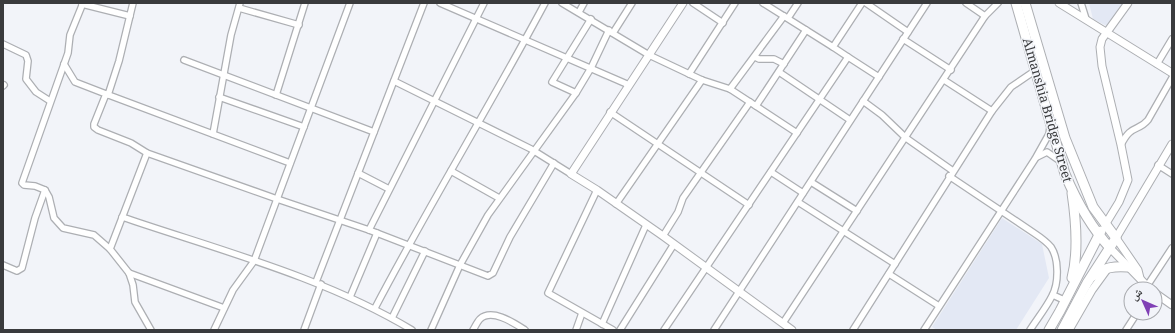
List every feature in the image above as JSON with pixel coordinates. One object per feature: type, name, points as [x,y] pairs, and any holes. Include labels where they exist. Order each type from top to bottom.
[{"type":"main road","name":"Almanshia Bridge Street","points":[[1016,3],[1062,162],[1071,188],[1098,235],[1110,248]]},
{"type":"main road","name":"Almanshia Bridge Street","points":[[1025,3],[1065,138],[1090,200],[1105,225],[1116,238]]},
{"type":"main road","points":[[1067,298],[1074,270],[1076,227],[1071,188]]},
{"type":"main road","points":[[1049,330],[1067,298],[1098,235],[1105,225]]},
{"type":"main road","points":[[1062,330],[1087,283],[1116,238]]},
{"type":"main road","points":[[1087,283],[1100,271],[1109,268],[1128,267]]},
{"type":"street","points":[[133,3],[107,95],[94,127],[147,153],[369,230],[485,275],[492,275],[510,237],[554,164]]},
{"type":"street","points":[[276,95],[305,3]]},
{"type":"street","points":[[214,330],[233,290],[254,262],[350,3]]},
{"type":"street","points":[[304,330],[318,283],[340,220],[424,3]]},
{"type":"street","points":[[440,3],[629,85]]},
{"type":"street","points":[[369,230],[433,101],[484,3]]},
{"type":"street","points":[[375,308],[408,245],[545,3]]},
{"type":"street","points":[[562,3],[649,55],[702,80],[730,89],[797,133]]},
{"type":"street","points":[[579,12],[584,3]]},
{"type":"street","points":[[431,330],[460,265],[499,198],[535,151],[576,93],[611,32],[632,3]]},
{"type":"street","points":[[570,174],[684,3]]},
{"type":"street","points":[[693,3],[723,23]]},
{"type":"street","points":[[689,74],[723,23],[734,3]]},
{"type":"street","points":[[763,3],[879,77]]},
{"type":"street","points":[[730,89],[798,3]]},
{"type":"street","points":[[833,47],[862,3]]},
{"type":"street","points":[[866,3],[908,32]]},
{"type":"street","points":[[714,330],[927,3]]},
{"type":"street","points":[[966,3],[985,16]]},
{"type":"street","points":[[783,323],[951,70],[985,16],[998,3]]},
{"type":"street","points":[[1059,3],[1172,73]]},
{"type":"street","points":[[1081,3],[1086,19]]},
{"type":"street","points":[[1105,225],[1119,202],[1128,180],[1100,54],[1102,39],[1128,3]]},
{"type":"street","points":[[130,16],[82,4],[70,36],[69,50],[22,181],[24,185],[35,186],[45,190],[49,197],[54,218],[58,224],[69,231],[94,234],[110,248],[129,274],[133,285],[135,302],[150,330]]},
{"type":"street","points":[[213,134],[223,75],[240,6],[299,25]]},
{"type":"street","points":[[576,93],[552,82],[591,19]]},
{"type":"street","points":[[756,106],[806,30]]},
{"type":"street","points":[[903,39],[951,70]]},
{"type":"street","points":[[1157,64],[1172,39]]},
{"type":"street","points":[[3,44],[26,55],[28,61],[26,79],[36,92],[50,101]]},
{"type":"street","points":[[755,56],[759,60],[774,59],[784,64]]},
{"type":"street","points":[[664,330],[848,57]]},
{"type":"street","points":[[184,60],[374,132]]},
{"type":"street","points":[[64,64],[75,82],[290,163]]},
{"type":"street","points":[[853,330],[949,176],[992,111],[1011,87],[1036,70]]},
{"type":"street","points":[[779,72],[850,120]]},
{"type":"street","points":[[1121,144],[1131,130],[1145,124],[1172,78]]},
{"type":"street","points":[[616,204],[702,80]]},
{"type":"street","points":[[944,80],[992,111]]},
{"type":"street","points":[[394,81],[535,151],[597,190],[740,291],[792,330]]},
{"type":"street","points":[[219,97],[304,127]]},
{"type":"street","points":[[863,101],[882,115],[906,138],[953,170]]},
{"type":"street","points":[[663,236],[684,198],[701,172],[730,134],[750,102]]},
{"type":"street","points":[[610,112],[749,205]]},
{"type":"street","points":[[924,330],[1035,158],[1049,134],[1051,123]]},
{"type":"street","points":[[1140,278],[1138,270],[1116,238],[1158,165],[1172,144]]},
{"type":"street","points":[[1035,158],[1047,152],[1062,162]]},
{"type":"street","points":[[110,248],[147,153]]},
{"type":"street","points":[[1158,165],[1172,174]]},
{"type":"street","points":[[451,171],[499,198]]},
{"type":"street","points":[[771,172],[803,193]]},
{"type":"street","points":[[358,173],[389,189]]},
{"type":"street","points":[[949,176],[1045,240],[1052,248],[1057,271],[1053,295],[1030,330]]},
{"type":"street","points":[[811,182],[857,211]]},
{"type":"street","points":[[3,265],[17,271],[22,268],[35,218],[45,190]]},
{"type":"street","points":[[597,190],[548,293],[613,330]]},
{"type":"street","points":[[798,202],[894,264]]},
{"type":"street","points":[[122,217],[318,283],[375,308],[412,330]]},
{"type":"street","points":[[602,324],[646,225]]},
{"type":"street","points":[[350,297],[377,233]]},
{"type":"street","points":[[620,330],[674,244]]},
{"type":"street","points":[[1110,248],[1143,281]]},
{"type":"street","points":[[1153,281],[1172,248]]},
{"type":"street","points":[[392,318],[425,251]]},
{"type":"street","points":[[1072,329],[1092,290],[1109,268]]},
{"type":"street","points":[[129,274],[224,308]]},
{"type":"street","points":[[889,274],[940,306]]},
{"type":"street","points":[[1053,295],[1067,298]]},
{"type":"street","points":[[1163,299],[1172,305]]},
{"type":"street","points":[[576,330],[582,313]]},
{"type":"street","points":[[473,330],[480,320],[492,316],[504,318],[525,330]]},
{"type":"street","points":[[1126,330],[1132,321]]},
{"type":"shaded area","points":[[1089,3],[1124,3],[1107,26],[1093,19]]},
{"type":"shaded area","points":[[1002,218],[1042,244],[1049,278],[1016,330],[937,330],[932,327]]}]
